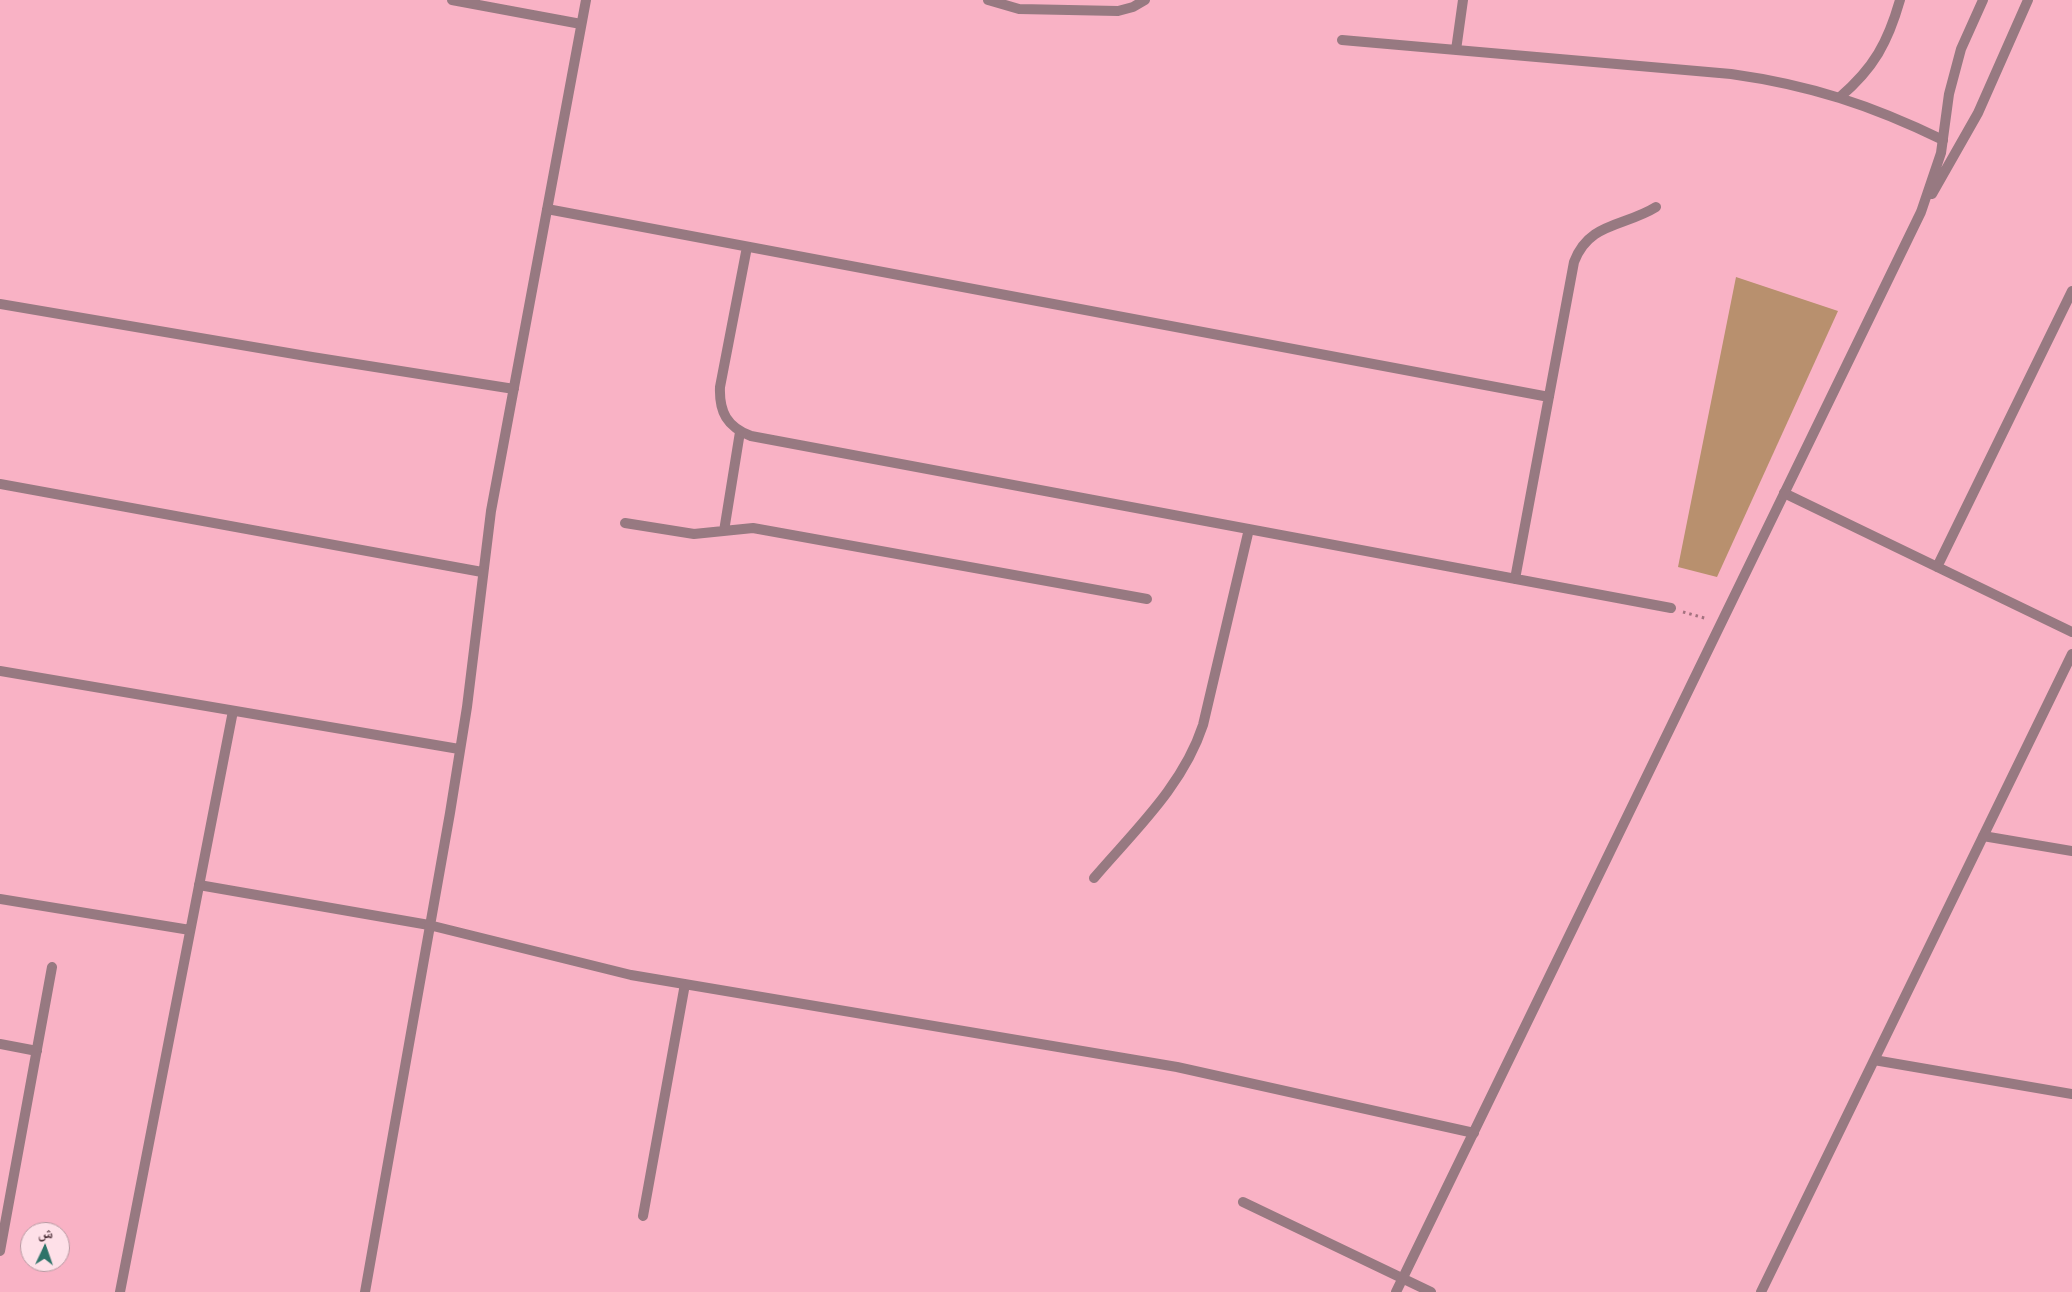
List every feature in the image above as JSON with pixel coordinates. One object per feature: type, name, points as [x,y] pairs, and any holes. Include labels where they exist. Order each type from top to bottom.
[{"type":"street","points":[[452,0],[581,24]]},
{"type":"street","points":[[365,1292],[466,707],[482,572],[501,452],[586,0]]},
{"type":"street","points":[[988,0],[1019,9],[1118,11],[1133,7],[1145,0]]},
{"type":"street","points":[[1456,50],[1462,0]]},
{"type":"street","points":[[1840,97],[1861,78],[1878,56],[1890,30],[1900,0]]},
{"type":"street","points":[[1396,1292],[1921,212],[1936,172],[1953,76],[1961,49],[1982,0]]},
{"type":"street","points":[[1921,212],[1956,155],[1978,113],[2028,0]]},
{"type":"street","points":[[1342,40],[1731,74],[1786,83],[1840,97],[1884,113],[1943,140]]},
{"type":"street","points":[[1515,579],[1574,262],[1583,243],[1600,230],[1634,219],[1656,206]]},
{"type":"street","points":[[547,209],[1549,397]]},
{"type":"street","points":[[747,247],[719,400],[723,413],[740,432],[751,436],[1671,608]]},
{"type":"street","points":[[1937,567],[2072,291]]},
{"type":"street","points":[[0,304],[312,358],[514,389]]},
{"type":"street","points":[[724,531],[740,432]]},
{"type":"street","points":[[0,484],[482,572]]},
{"type":"street","points":[[1784,493],[2072,632]]},
{"type":"street","points":[[625,523],[694,534],[753,528],[1147,599]]},
{"type":"street","points":[[1094,878],[1167,794],[1185,768],[1195,747],[1203,725],[1249,529]]},
{"type":"street","points":[[1761,1292],[2072,654]]},
{"type":"street","points":[[0,672],[459,750]]},
{"type":"street","points":[[120,1292],[233,711]]},
{"type":"street","points":[[1983,836],[2072,851]]},
{"type":"street","points":[[199,885],[429,925],[631,975],[1177,1067],[1474,1133]]},
{"type":"street","points":[[0,899],[190,930]]},
{"type":"street","points":[[0,1251],[52,967]]},
{"type":"street","points":[[643,1216],[685,984]]},
{"type":"street","points":[[0,1044],[37,1051]]},
{"type":"street","points":[[1874,1060],[2072,1094]]},
{"type":"street","points":[[1242,1202],[1431,1292]]},
{"type":"path","points":[[1671,608],[1721,623]]},
{"type":"shaded area","points":[[1736,277],[1838,311],[1717,577],[1678,567]]}]
